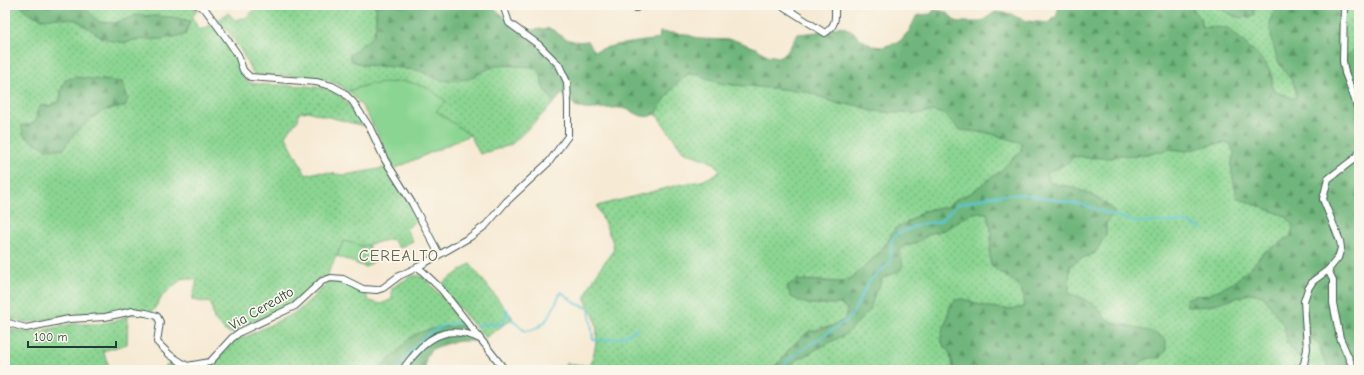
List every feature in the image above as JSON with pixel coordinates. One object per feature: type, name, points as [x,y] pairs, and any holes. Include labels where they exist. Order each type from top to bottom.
[{"type":"street","points":[[197,5],[206,7],[228,39],[238,55],[244,70],[250,77],[316,82],[332,86],[343,92],[353,102],[370,128],[385,160],[412,203],[439,254]]},
{"type":"street","name":"Via Cerealto","points":[[5,322],[26,328],[69,319],[105,317],[133,312],[146,313],[157,316],[160,322],[157,342],[170,355],[188,368],[210,362],[232,338],[240,332],[295,306],[322,281],[331,278],[343,279],[363,289],[377,290],[383,288],[399,276],[418,267],[470,237],[486,225],[506,202],[549,162],[568,136],[567,82],[559,65],[539,45],[509,23],[502,5]]},
{"type":"street","points":[[633,5],[636,8],[641,5]]},
{"type":"street","points":[[781,5],[825,33],[831,29],[836,19],[834,5]]},
{"type":"street","points":[[1344,5],[1343,61],[1345,73],[1359,114]]},
{"type":"street","points":[[1299,370],[1304,364],[1307,349],[1304,300],[1308,289],[1314,281],[1328,270],[1338,258],[1341,248],[1340,241],[1323,199],[1326,185],[1328,179],[1354,160],[1359,153]]},
{"type":"street","points":[[418,267],[441,290],[506,370]]},
{"type":"street","points":[[1328,270],[1333,280],[1334,303],[1340,338],[1354,370]]},
{"type":"street","points":[[403,370],[405,365],[423,344],[434,337],[459,332],[468,333],[481,339]]},
{"type":"green space","points":[[5,5],[19,5],[27,12],[42,19],[55,18],[77,20],[86,27],[126,43],[133,40],[160,39],[185,35],[190,21],[171,17],[138,15],[115,23],[99,22],[82,5],[189,5],[198,10],[192,17],[199,30],[213,24],[228,13],[235,20],[245,18],[260,5],[373,5],[376,7],[376,25],[373,36],[350,55],[352,61],[363,65],[395,67],[421,71],[436,79],[486,70],[498,65],[534,67],[541,73],[542,85],[554,103],[511,145],[480,154],[470,135],[435,111],[367,85],[348,91],[328,80],[303,76],[253,74],[241,50],[228,31],[214,25],[233,54],[247,82],[270,85],[308,86],[330,90],[339,95],[346,102],[356,113],[364,126],[308,111],[299,113],[298,120],[285,135],[306,175],[318,172],[345,175],[385,168],[419,218],[406,229],[413,241],[399,248],[391,239],[362,246],[344,241],[329,271],[327,280],[322,276],[292,303],[236,330],[239,336],[225,331],[214,319],[211,303],[192,300],[197,280],[183,278],[163,295],[151,314],[128,314],[116,311],[62,315],[30,322],[13,320],[5,316]],"holes":[[[89,79],[121,82],[119,108],[103,111],[96,115],[77,131],[64,149],[57,149],[21,126],[30,125],[36,120],[37,112],[60,101],[61,91]]]},
{"type":"green space","points":[[19,5],[82,5],[99,22],[115,23],[138,15],[171,17],[190,21],[185,35],[160,39],[133,40],[126,43],[111,41],[99,36],[77,20],[55,18],[42,19],[27,12]]},
{"type":"green space","points":[[373,5],[492,5],[504,17],[521,27],[531,30],[550,29],[572,41],[588,41],[594,51],[616,45],[659,39],[660,32],[685,34],[700,39],[734,40],[756,48],[767,55],[779,57],[787,52],[798,34],[818,32],[842,26],[854,32],[861,39],[872,46],[883,47],[900,41],[909,31],[916,17],[931,14],[934,10],[946,12],[953,20],[959,22],[981,22],[995,12],[1012,14],[1027,21],[1049,23],[1057,15],[1059,5],[1192,5],[1193,11],[1201,18],[1201,27],[1229,28],[1246,43],[1248,48],[1253,50],[1265,62],[1272,76],[1272,87],[1275,92],[1296,98],[1294,85],[1280,65],[1273,44],[1270,27],[1274,11],[1272,5],[1341,5],[1341,61],[1359,43],[1359,370],[1330,370],[1322,355],[1319,344],[1303,332],[1301,359],[1293,352],[1287,342],[1285,327],[1263,296],[1252,293],[1208,306],[1187,306],[1186,299],[1194,296],[1208,295],[1233,283],[1252,267],[1262,254],[1291,236],[1293,226],[1286,216],[1237,198],[1232,171],[1232,160],[1234,153],[1230,143],[1215,144],[1186,151],[1172,149],[1137,156],[1119,155],[1113,158],[1089,158],[1078,156],[1072,158],[1067,164],[1046,174],[1049,182],[1071,187],[1089,194],[1106,204],[1115,213],[1106,224],[1106,234],[1095,253],[1078,260],[1070,266],[1069,293],[1082,298],[1097,307],[1105,318],[1116,324],[1127,325],[1161,336],[1166,340],[1166,351],[1161,358],[1152,358],[1143,361],[1136,370],[954,370],[951,356],[944,346],[941,336],[948,318],[950,307],[954,301],[961,299],[980,305],[1004,309],[1024,307],[1023,294],[1018,285],[993,267],[990,259],[991,227],[988,214],[982,212],[973,213],[944,230],[931,233],[914,244],[905,246],[900,250],[903,266],[898,272],[882,278],[880,285],[875,292],[870,310],[846,334],[800,358],[793,363],[788,370],[771,370],[781,361],[789,349],[808,332],[830,327],[844,320],[848,310],[841,304],[807,304],[791,297],[787,286],[796,280],[843,282],[853,277],[877,255],[895,229],[923,211],[946,207],[957,199],[972,192],[999,172],[1021,150],[1022,143],[989,133],[960,130],[944,114],[933,111],[917,114],[871,111],[856,105],[839,104],[805,91],[723,84],[698,75],[688,74],[682,78],[673,87],[656,114],[646,117],[620,108],[579,108],[562,94],[554,103],[542,85],[541,73],[534,67],[498,65],[469,79],[447,81],[436,79],[421,71],[395,67],[363,65],[352,61],[349,56],[373,36],[376,25],[376,7]]},
{"type":"green space","points":[[1192,5],[1213,5],[1221,9],[1254,7],[1253,5],[1272,5],[1274,11],[1270,21],[1278,59],[1295,86],[1296,98],[1288,97],[1275,92],[1272,87],[1272,76],[1265,62],[1229,29],[1201,27],[1201,18],[1193,11]]},
{"type":"green space","points":[[1213,5],[1253,5],[1254,15],[1243,18],[1238,17]]},
{"type":"green space","points":[[1341,5],[1359,5],[1359,43],[1341,61]]},
{"type":"green space","points":[[688,74],[698,75],[723,84],[805,91],[839,104],[856,105],[871,111],[917,114],[933,111],[944,114],[960,130],[989,133],[1023,143],[1021,150],[999,172],[972,192],[957,199],[946,207],[923,211],[895,229],[877,255],[853,277],[843,282],[810,280],[787,286],[791,297],[807,304],[841,304],[848,310],[844,320],[830,327],[819,328],[789,349],[781,361],[771,370],[564,370],[566,363],[590,366],[595,347],[597,327],[593,314],[586,302],[586,298],[589,287],[597,273],[614,249],[612,240],[597,206],[682,184],[702,181],[720,172],[716,164],[683,151],[656,114],[673,87]]},
{"type":"green space","points":[[76,77],[122,82],[128,98],[125,107],[112,108],[90,119],[77,131],[64,149],[46,149],[23,134],[21,125],[30,125],[36,120],[37,112],[41,105],[50,106],[60,101],[61,91],[65,80]]},
{"type":"green space","points":[[405,81],[426,87],[446,101],[436,111],[470,135],[396,168],[387,170],[391,160],[367,114],[362,106],[348,91],[367,85]]},
{"type":"green space","points":[[1230,143],[1234,153],[1232,160],[1232,171],[1237,198],[1286,216],[1293,226],[1291,237],[1262,254],[1252,267],[1233,283],[1208,295],[1194,296],[1231,300],[1252,293],[1263,296],[1285,327],[1285,334],[1293,352],[1301,359],[1303,332],[1319,344],[1322,355],[1330,370],[1136,370],[1140,362],[1149,358],[1142,329],[1116,324],[1105,318],[1097,307],[1082,298],[1068,293],[1070,266],[1078,260],[1095,253],[1106,234],[1106,224],[1114,213],[1100,200],[1089,194],[1071,187],[1049,182],[1045,174],[1078,156],[1089,158],[1119,155],[1137,156],[1172,149],[1186,151],[1215,144]]},
{"type":"green space","points":[[973,212],[988,214],[988,221],[991,229],[991,265],[1019,286],[1024,298],[1024,307],[1012,309],[998,308],[984,306],[973,302],[949,309],[942,343],[949,352],[954,370],[788,370],[793,363],[800,358],[846,334],[870,310],[875,292],[880,285],[882,278],[898,272],[902,259],[900,250],[905,246],[914,244],[931,233],[944,230]]},
{"type":"green space","points":[[344,241],[362,246],[368,245],[375,261],[365,267],[337,256]]},
{"type":"green space","points":[[470,264],[513,318],[485,338],[440,285]]},
{"type":"green space","points":[[413,275],[424,277],[466,325],[436,328],[415,335],[378,370],[160,370],[172,361],[183,365],[201,365],[217,356],[240,336],[241,339],[297,312],[327,284],[327,280],[351,286],[365,293],[369,301],[381,304],[392,299],[392,288]]},
{"type":"green space","points":[[128,314],[127,344],[103,351],[110,369],[5,370],[5,328],[31,333],[72,324],[99,324],[120,320]]},
{"type":"green space","points":[[466,325],[480,342],[454,342],[430,350],[426,358],[425,370],[378,370],[415,335],[436,328]]},
{"type":"waterway","points":[[781,370],[789,359],[850,318],[870,280],[890,263],[892,240],[897,234],[921,224],[939,222],[957,205],[991,196],[1021,194],[1083,205],[1134,222],[1187,222],[1203,229]]},
{"type":"waterway","points":[[476,326],[483,324],[503,324],[507,309],[510,318],[525,331],[539,327],[552,312],[561,292],[577,304],[589,308],[593,339],[596,341],[620,338],[638,329]]},
{"type":"waterway","points":[[398,369],[411,351],[429,334],[444,326],[463,321]]},
{"type":"district","name":"CEREALTO","points":[[399,255]]}]
